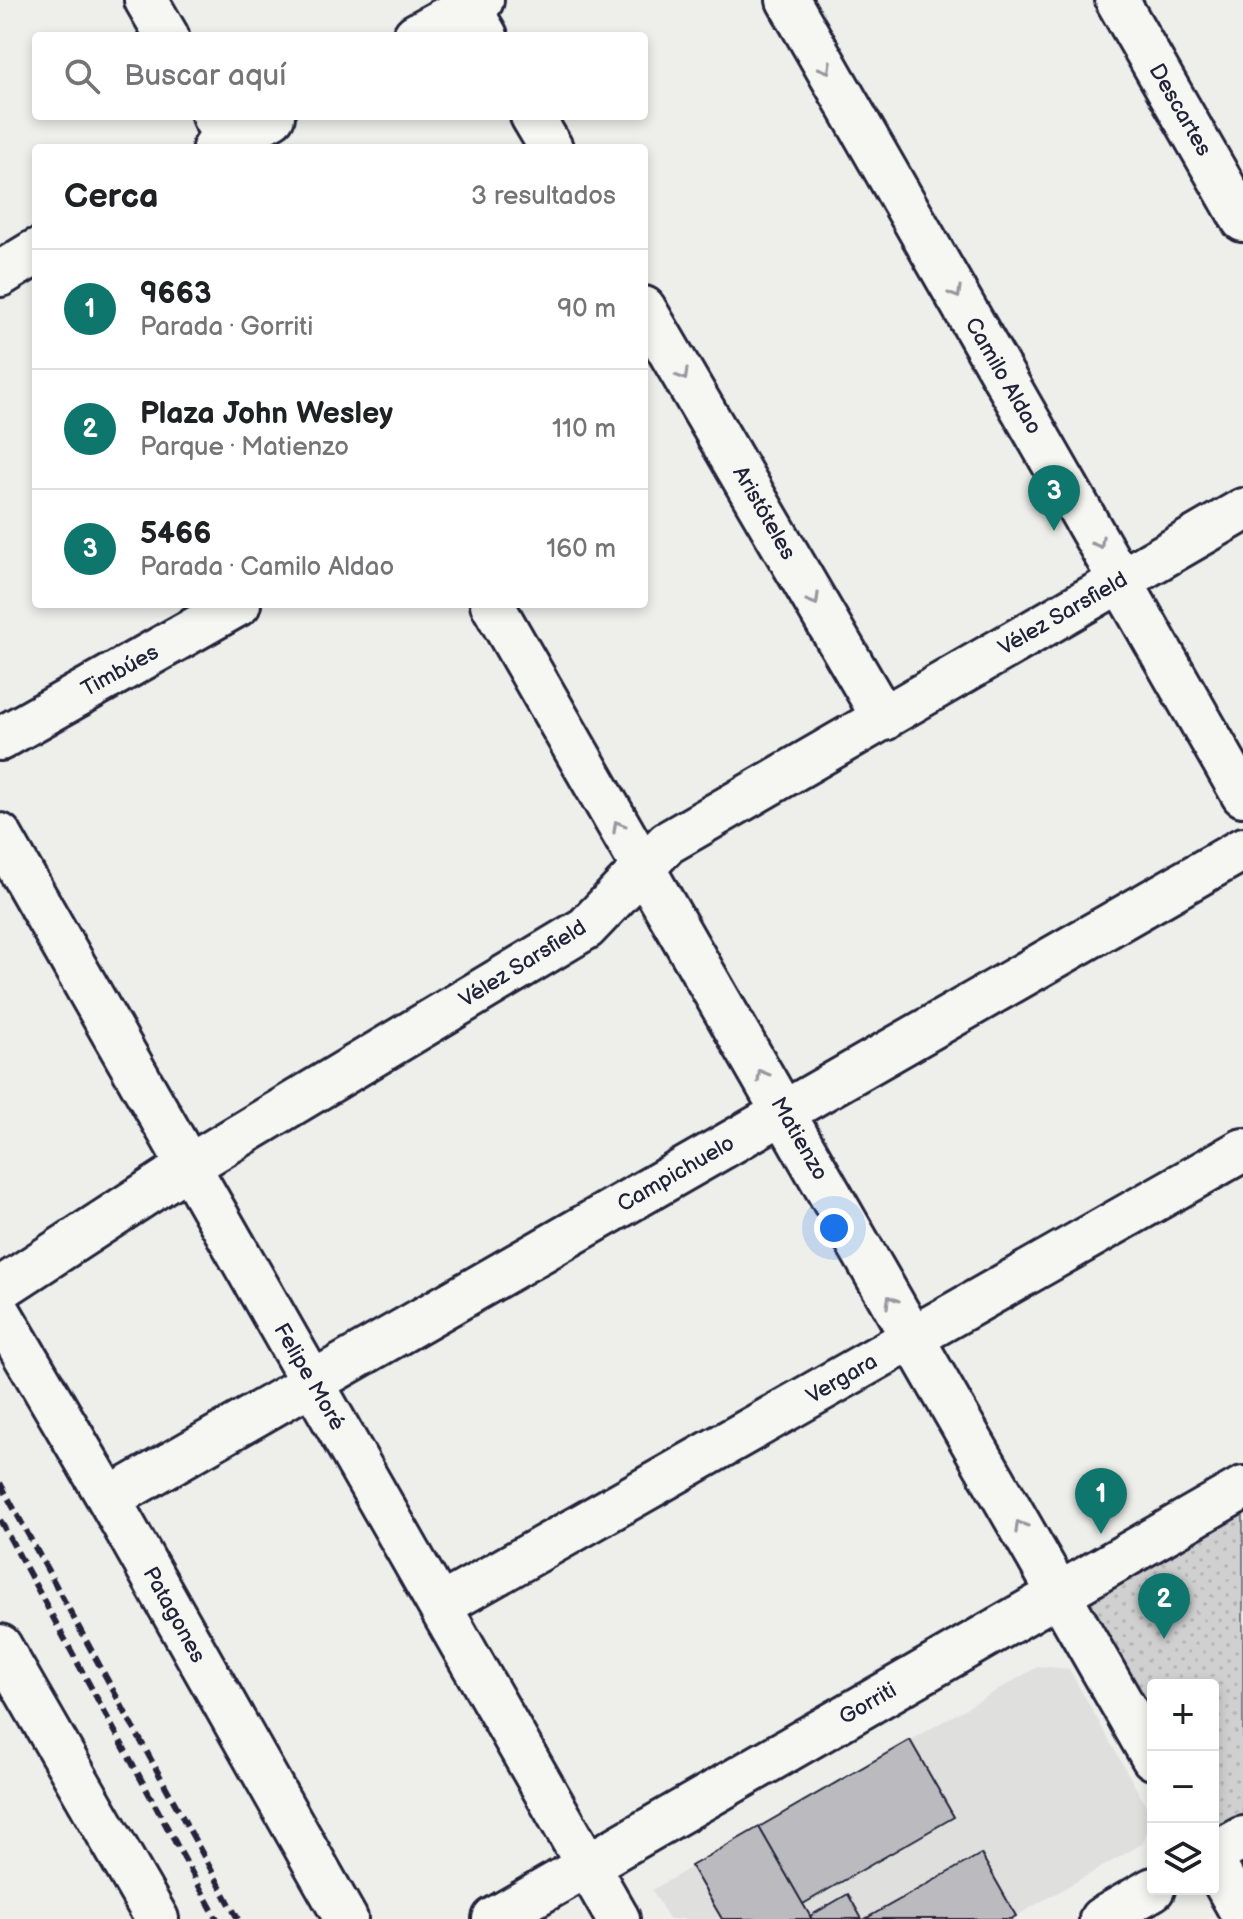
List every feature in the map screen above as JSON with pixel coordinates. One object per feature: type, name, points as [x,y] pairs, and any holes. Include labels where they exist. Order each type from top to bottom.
[{"type":"main road","points":[[427,32],[479,14]]},
{"type":"main road","points":[[221,138],[263,120]]},
{"type":"main road","points":[[0,274],[32,254]]},
{"type":"street","points":[[146,0],[165,32]]},
{"type":"street","name":"Camilo Aldao","points":[[788,0],[1243,795]]},
{"type":"street","name":"Descartes","points":[[1117,0],[1243,220]]},
{"type":"street","points":[[534,120],[549,144]]},
{"type":"street","name":"Aristóteles","points":[[648,315],[884,719]]},
{"type":"street","name":"Vélez Sarsfield","points":[[0,1289],[187,1167],[586,928],[667,843],[1243,510]]},
{"type":"street","name":"Timbúes","points":[[0,739],[232,608]]},
{"type":"street","name":"Matienzo","points":[[494,608],[1149,1751]]},
{"type":"street","name":"Felipe Moré","points":[[0,835],[618,1919]]},
{"type":"street","name":"Campichuelo","points":[[109,1499],[1243,849]]},
{"type":"street","name":"Vergara","points":[[440,1606],[1243,1150]]},
{"type":"street","name":"Patagones","points":[[0,1313],[109,1499],[346,1919]]},
{"type":"street","name":"Gorriti","points":[[494,1919],[1243,1488]]},
{"type":"street","points":[[0,1646],[157,1919]]},
{"type":"street","points":[[1219,1852],[1243,1838]]},
{"type":"street","points":[[1219,1873],[1243,1915]]},
{"type":"street","points":[[1101,1919],[1147,1892]]},
{"type":"shaded area","points":[[1243,1488],[1243,1838],[1219,1852],[1219,1679],[1147,1679],[1147,1748],[1059,1594]]},
{"type":"shaded area","points":[[1039,1666],[1069,1669],[1147,1807],[1147,1832],[1142,1844],[1011,1919],[669,1919],[652,1890]]},
{"type":"building","points":[[910,1740],[954,1817],[803,1904],[759,1827]]},
{"type":"building","points":[[759,1827],[812,1919],[722,1919],[691,1866]]},
{"type":"building","points":[[981,1854],[1016,1916],[1011,1919],[865,1919]]},
{"type":"building","points":[[848,1894],[862,1919],[812,1919],[810,1916]]},
{"type":"railway","points":[[0,1483],[238,1919]]},
{"type":"railway","points":[[0,1520],[217,1919]]},
{"type":"place","name":"5466","points":[[1054,531]]},
{"type":"place","name":"9663","points":[[1101,1534]]},
{"type":"place","name":"Plaza John Wesley","points":[[1164,1639]]}]
